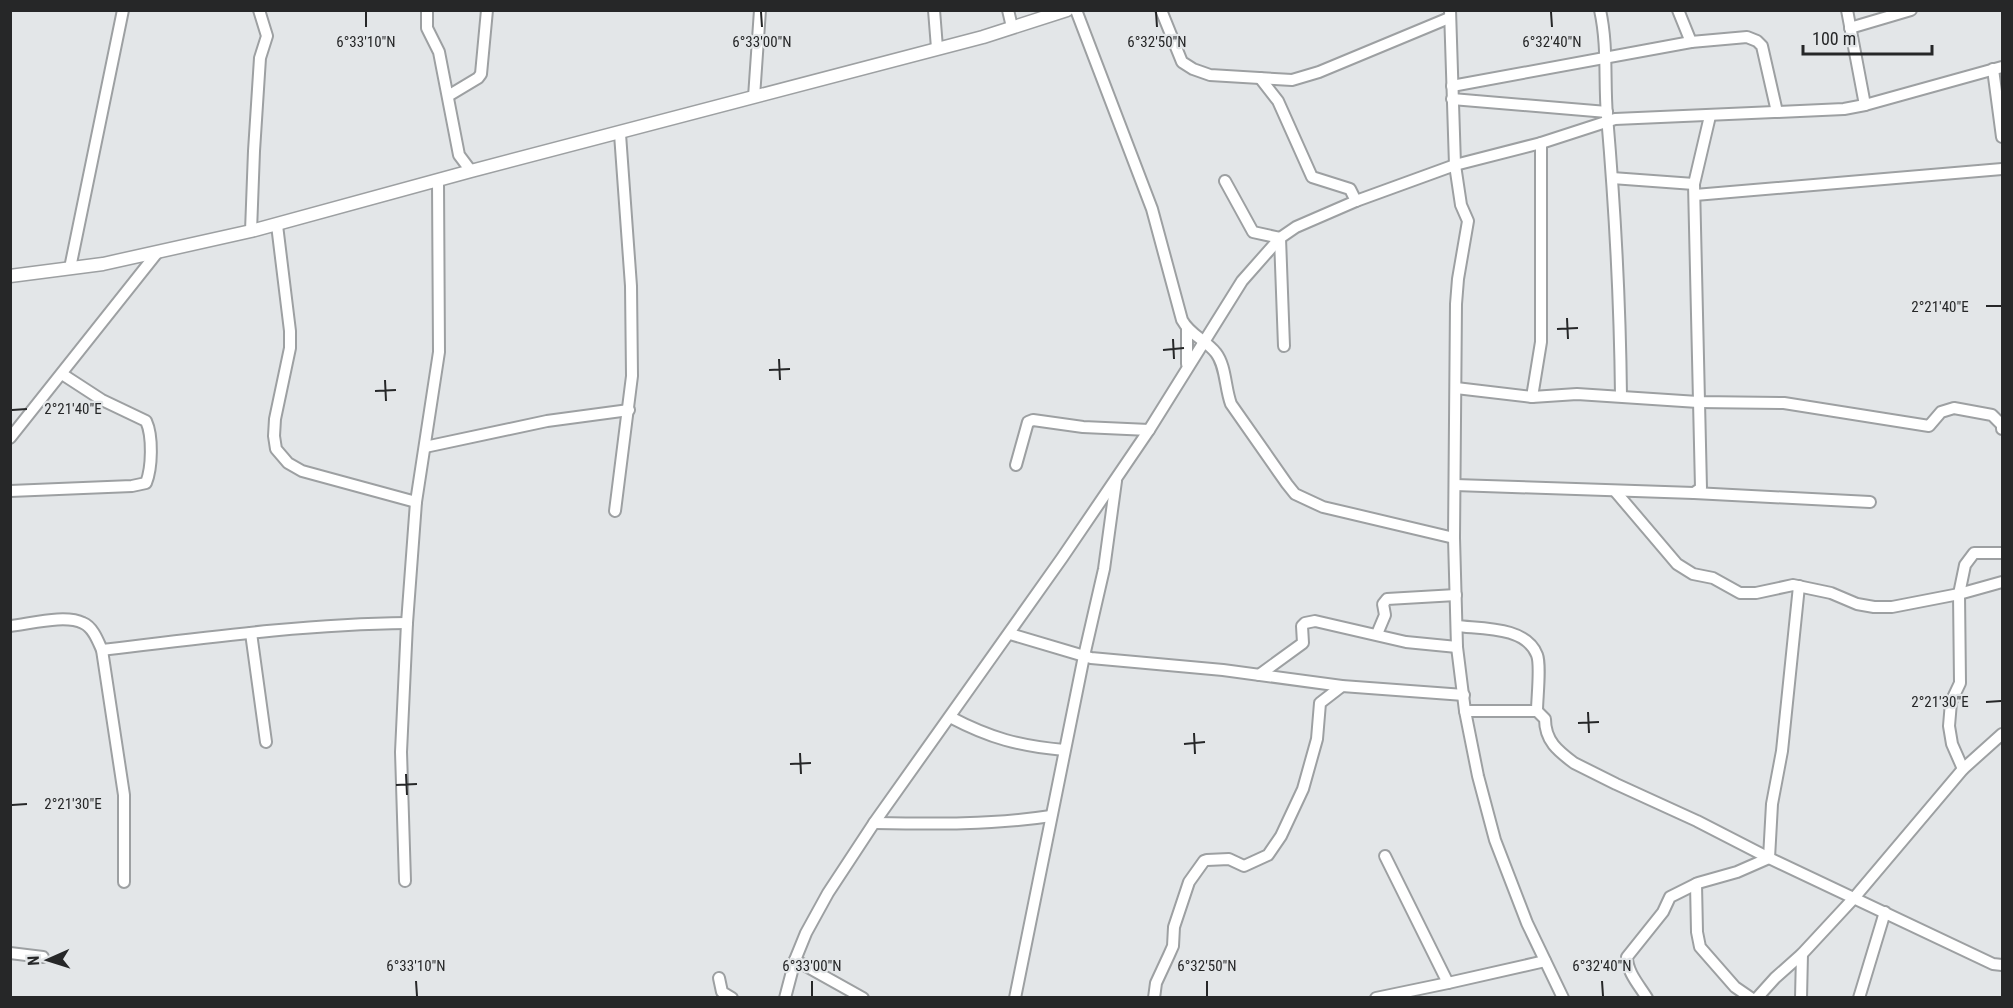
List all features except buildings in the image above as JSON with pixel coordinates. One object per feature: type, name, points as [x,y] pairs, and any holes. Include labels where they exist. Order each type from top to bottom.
[{"type":"main road","points":[[10,276],[103,264],[277,225],[471,171],[620,134],[983,37],[1067,10]]},
{"type":"street","points":[[70,268],[123,10]]},
{"type":"street","points":[[251,231],[260,58],[267,36],[259,10]]},
{"type":"street","points":[[427,10],[428,28],[439,52],[459,155],[471,171]]},
{"type":"street","points":[[448,96],[481,74],[487,10]]},
{"type":"street","points":[[754,97],[760,10]]},
{"type":"street","points":[[934,10],[937,48]]},
{"type":"street","points":[[1008,10],[1012,27]]},
{"type":"street","points":[[1076,10],[1152,209],[1182,320],[1187,329],[1214,351],[1220,360],[1226,392],[1231,404],[1295,494],[1323,507],[1454,538]]},
{"type":"street","points":[[1161,10],[1182,62],[1193,69],[1210,75],[1292,80],[1319,72],[1449,14],[1455,165],[1461,205],[1468,221],[1457,287],[1454,538],[1457,647],[1465,711],[1478,776],[1495,840],[1527,923],[1563,998]]},
{"type":"street","points":[[1600,10],[1607,57],[1607,117],[1619,268],[1621,396]]},
{"type":"street","points":[[1678,10],[1691,42]]},
{"type":"street","points":[[1847,10],[1865,105]]},
{"type":"street","points":[[1850,28],[1911,10]]},
{"type":"street","points":[[1452,86],[1691,42],[1747,37],[1762,46],[1777,112]]},
{"type":"street","points":[[1452,99],[1615,119],[1844,109],[1998,68],[2002,137]]},
{"type":"street","points":[[1260,78],[1278,101],[1312,177],[1350,189],[1356,201]]},
{"type":"street","points":[[1278,101],[1278,95],[1292,80]]},
{"type":"street","points":[[1694,493],[1698,492],[1702,485],[1698,402],[1695,190],[1710,116]]},
{"type":"street","points":[[785,998],[795,960],[806,933],[828,893],[874,823],[1010,634],[1149,430],[1242,280],[1280,238],[1296,227],[1356,201],[1455,165],[1541,143],[1607,117]]},
{"type":"street","points":[[615,511],[632,376],[631,286],[620,134]]},
{"type":"street","points":[[1532,397],[1541,342],[1541,143]]},
{"type":"street","points":[[1612,178],[1695,190],[2002,169]]},
{"type":"street","points":[[1225,181],[1253,232],[1280,238]]},
{"type":"street","points":[[405,881],[401,752],[407,623],[416,502],[440,352],[438,182]]},
{"type":"street","points":[[277,225],[290,348],[275,418],[276,449],[288,463],[302,471],[416,502]]},
{"type":"street","points":[[1280,238],[1284,346]]},
{"type":"street","points":[[10,438],[157,253]]},
{"type":"street","points":[[1187,329],[1187,366]]},
{"type":"street","points":[[10,491],[132,486],[146,483],[151,472],[149,429],[146,422],[102,400],[62,374]]},
{"type":"street","points":[[1456,388],[1532,397],[1577,394],[1698,402],[1784,403],[1929,426],[1941,412],[1954,408],[1992,415],[2002,425],[2002,429]]},
{"type":"street","points":[[425,447],[547,421],[629,410]]},
{"type":"street","points":[[1016,465],[1028,422],[1033,420],[1083,427],[1149,430]]},
{"type":"street","points":[[1015,998],[1064,750],[1104,569],[1116,478]]},
{"type":"street","points":[[1455,485],[1870,502]]},
{"type":"street","points":[[1615,491],[1677,564],[1693,574],[1713,578],[1740,593],[1756,593],[1799,586],[1831,593],[1874,608],[1892,607],[1959,594],[2002,582]]},
{"type":"street","points":[[1962,769],[1952,744],[1949,726],[1951,702],[1960,683],[1959,594],[1965,565],[1974,553],[2002,553]]},
{"type":"street","points":[[1769,858],[1772,804],[1782,751],[1799,586]]},
{"type":"street","points":[[1377,634],[1385,615],[1383,604],[1387,599],[1456,595]]},
{"type":"street","points":[[10,626],[62,619],[83,623],[95,634],[102,650],[124,795],[124,882]]},
{"type":"street","points":[[1259,675],[1304,643],[1302,629],[1305,623],[1315,621],[1406,642],[1457,647]]},
{"type":"street","points":[[102,650],[251,633],[354,624],[407,623]]},
{"type":"street","points":[[1457,626],[1508,632],[1527,641],[1538,656],[1537,711]]},
{"type":"street","points":[[251,633],[266,742]]},
{"type":"street","points":[[1010,634],[1091,658],[1342,686],[1464,695]]},
{"type":"street","points":[[1154,998],[1156,982],[1173,946],[1174,927],[1189,882],[1204,861],[1229,860],[1244,866],[1268,855],[1281,836],[1303,789],[1317,739],[1320,703],[1342,686]]},
{"type":"street","points":[[1465,711],[1537,711],[1545,719],[1545,730],[1549,740],[1560,753],[1574,763],[1993,964],[2002,965]]},
{"type":"street","points":[[950,717],[970,728],[1013,743],[1064,750]]},
{"type":"street","points":[[1757,998],[1854,898],[1962,769],[2002,734]]},
{"type":"street","points":[[874,823],[965,824],[1015,822],[1051,816]]},
{"type":"street","points":[[1386,856],[1448,983]]},
{"type":"street","points":[[1647,998],[1630,972],[1627,957],[1663,912],[1670,897],[1696,884],[1737,872],[1769,858]]},
{"type":"street","points":[[1696,884],[1697,932],[1700,947],[1735,987],[1751,998]]},
{"type":"street","points":[[1858,998],[1885,912]]},
{"type":"street","points":[[10,953],[43,957]]},
{"type":"street","points":[[1801,998],[1802,954]]},
{"type":"street","points":[[795,960],[863,998]]},
{"type":"street","points":[[1377,998],[1401,995],[1545,961]]},
{"type":"street","points":[[719,978],[723,992],[732,998]]}]
